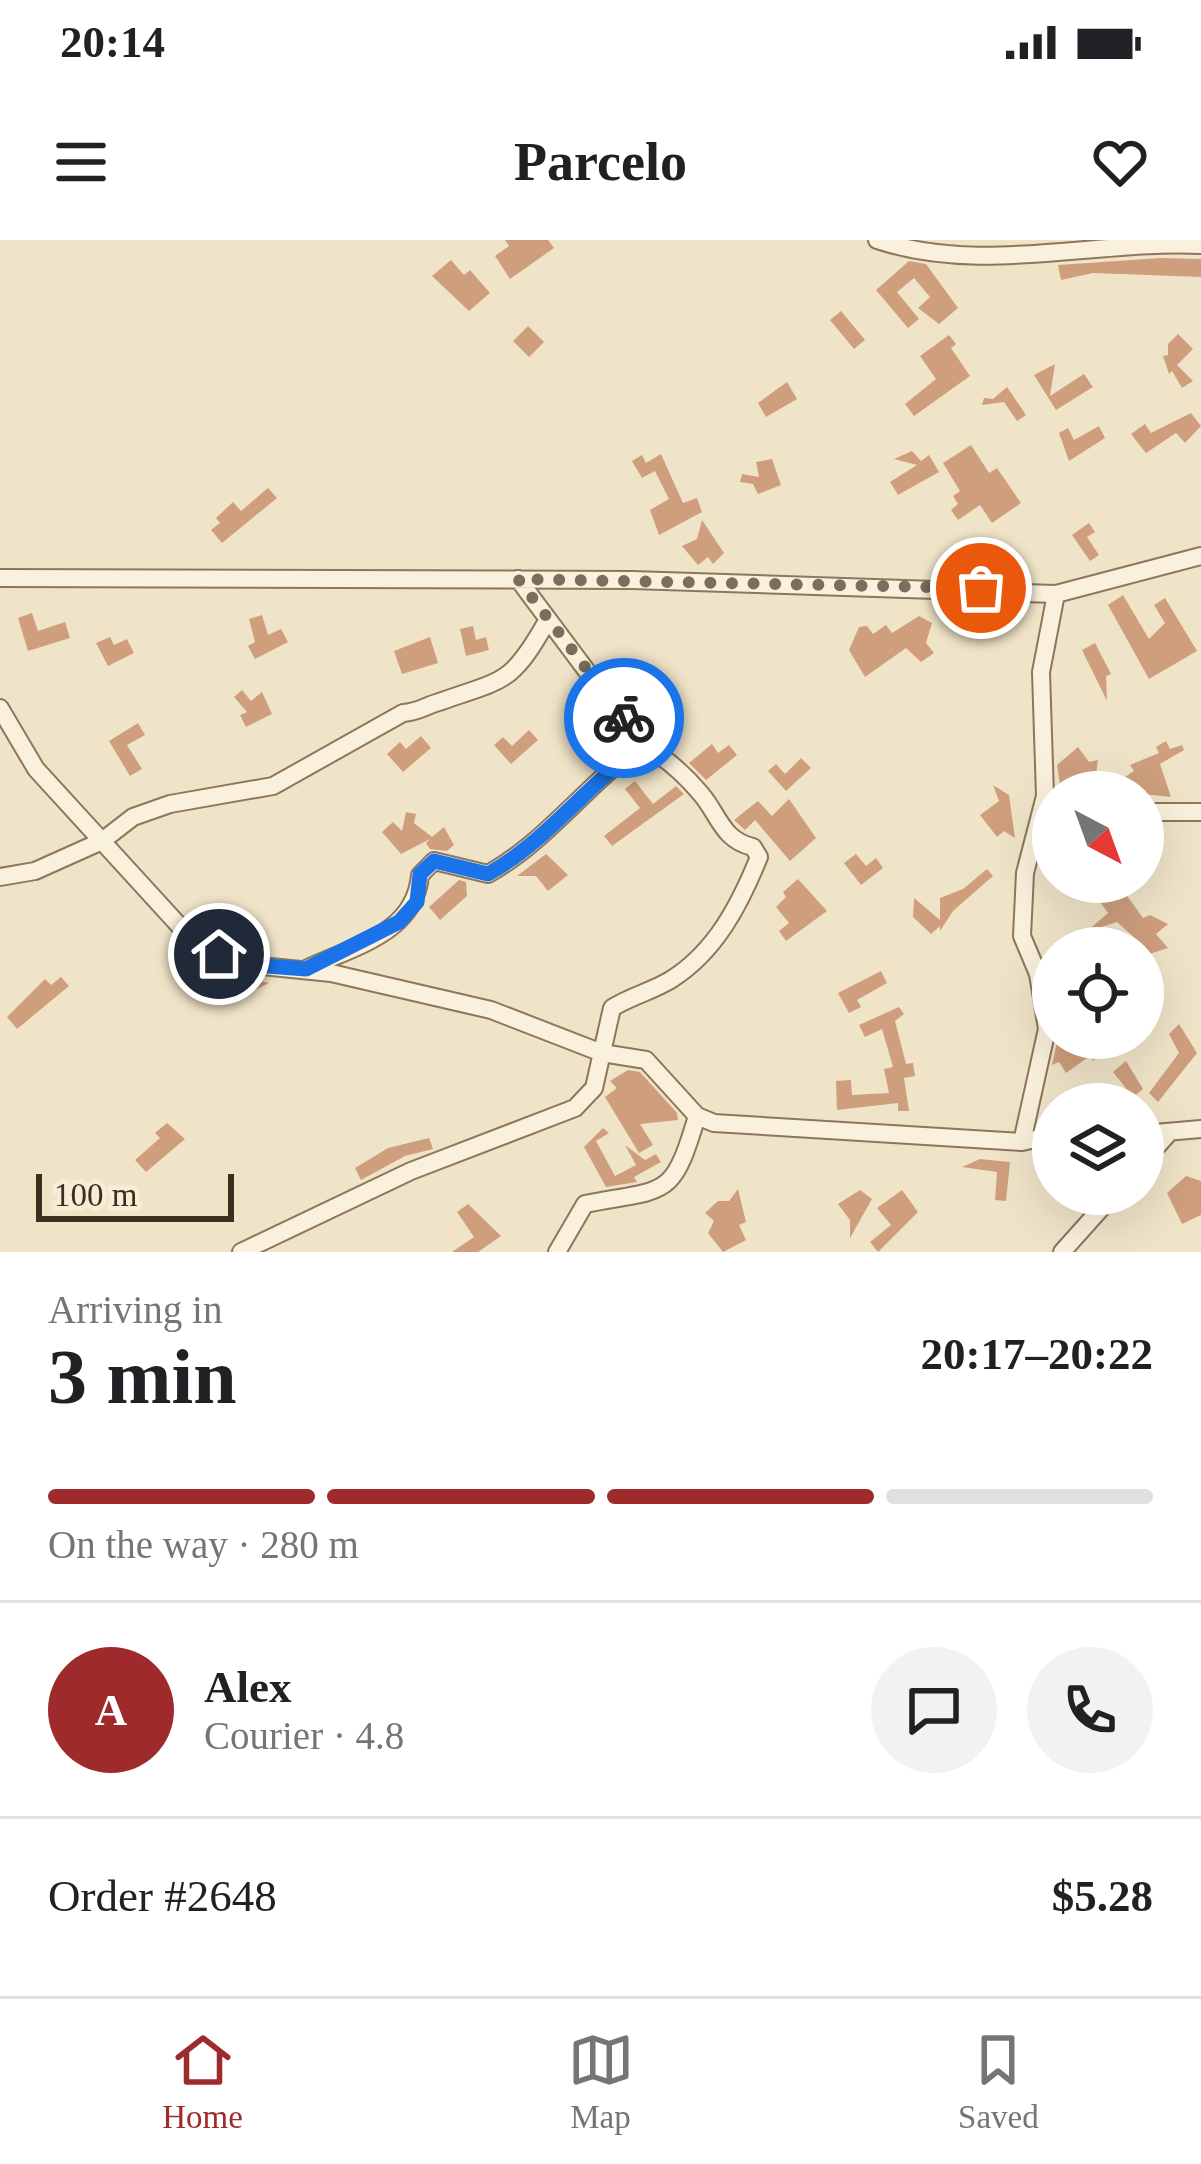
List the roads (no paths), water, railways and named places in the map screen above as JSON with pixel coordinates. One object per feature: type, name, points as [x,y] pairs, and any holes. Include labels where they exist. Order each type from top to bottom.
[{"type":"street","points":[[877,240],[923,251],[961,252],[1158,240],[1201,245]]},
{"type":"street","points":[[0,578],[518,579],[1020,589],[1056,594],[1201,556]]},
{"type":"street","points":[[242,1252],[411,1172],[575,1108],[594,1088],[611,1008],[673,978],[703,954],[740,904],[759,857],[753,847],[737,844],[712,817],[705,798],[642,745],[607,692],[518,579]]},
{"type":"street","points":[[1045,771],[1041,672],[1056,594]]},
{"type":"street","points":[[0,877],[35,871],[102,841],[134,817],[170,804],[273,786],[403,713],[463,698],[510,676],[547,620]]},
{"type":"street","points":[[0,707],[36,769],[196,944],[242,964],[306,969],[491,1010],[602,1052],[646,1060],[698,1116],[714,1123],[1032,1140]]},
{"type":"street","points":[[306,969],[399,922],[417,902],[420,874],[434,861],[488,874],[518,857],[601,775],[642,745]]},
{"type":"street","points":[[1164,812],[1201,812]]},
{"type":"street","points":[[1022,1142],[1047,1029],[1038,974],[1022,936],[1025,873],[1032,856]]},
{"type":"street","points":[[557,1252],[585,1204],[665,1189],[680,1173],[698,1116]]},
{"type":"street","points":[[1164,1133],[1201,1129]]},
{"type":"street","points":[[1164,1138],[1168,1133]]},
{"type":"street","points":[[1062,1252],[1095,1215]]}]
